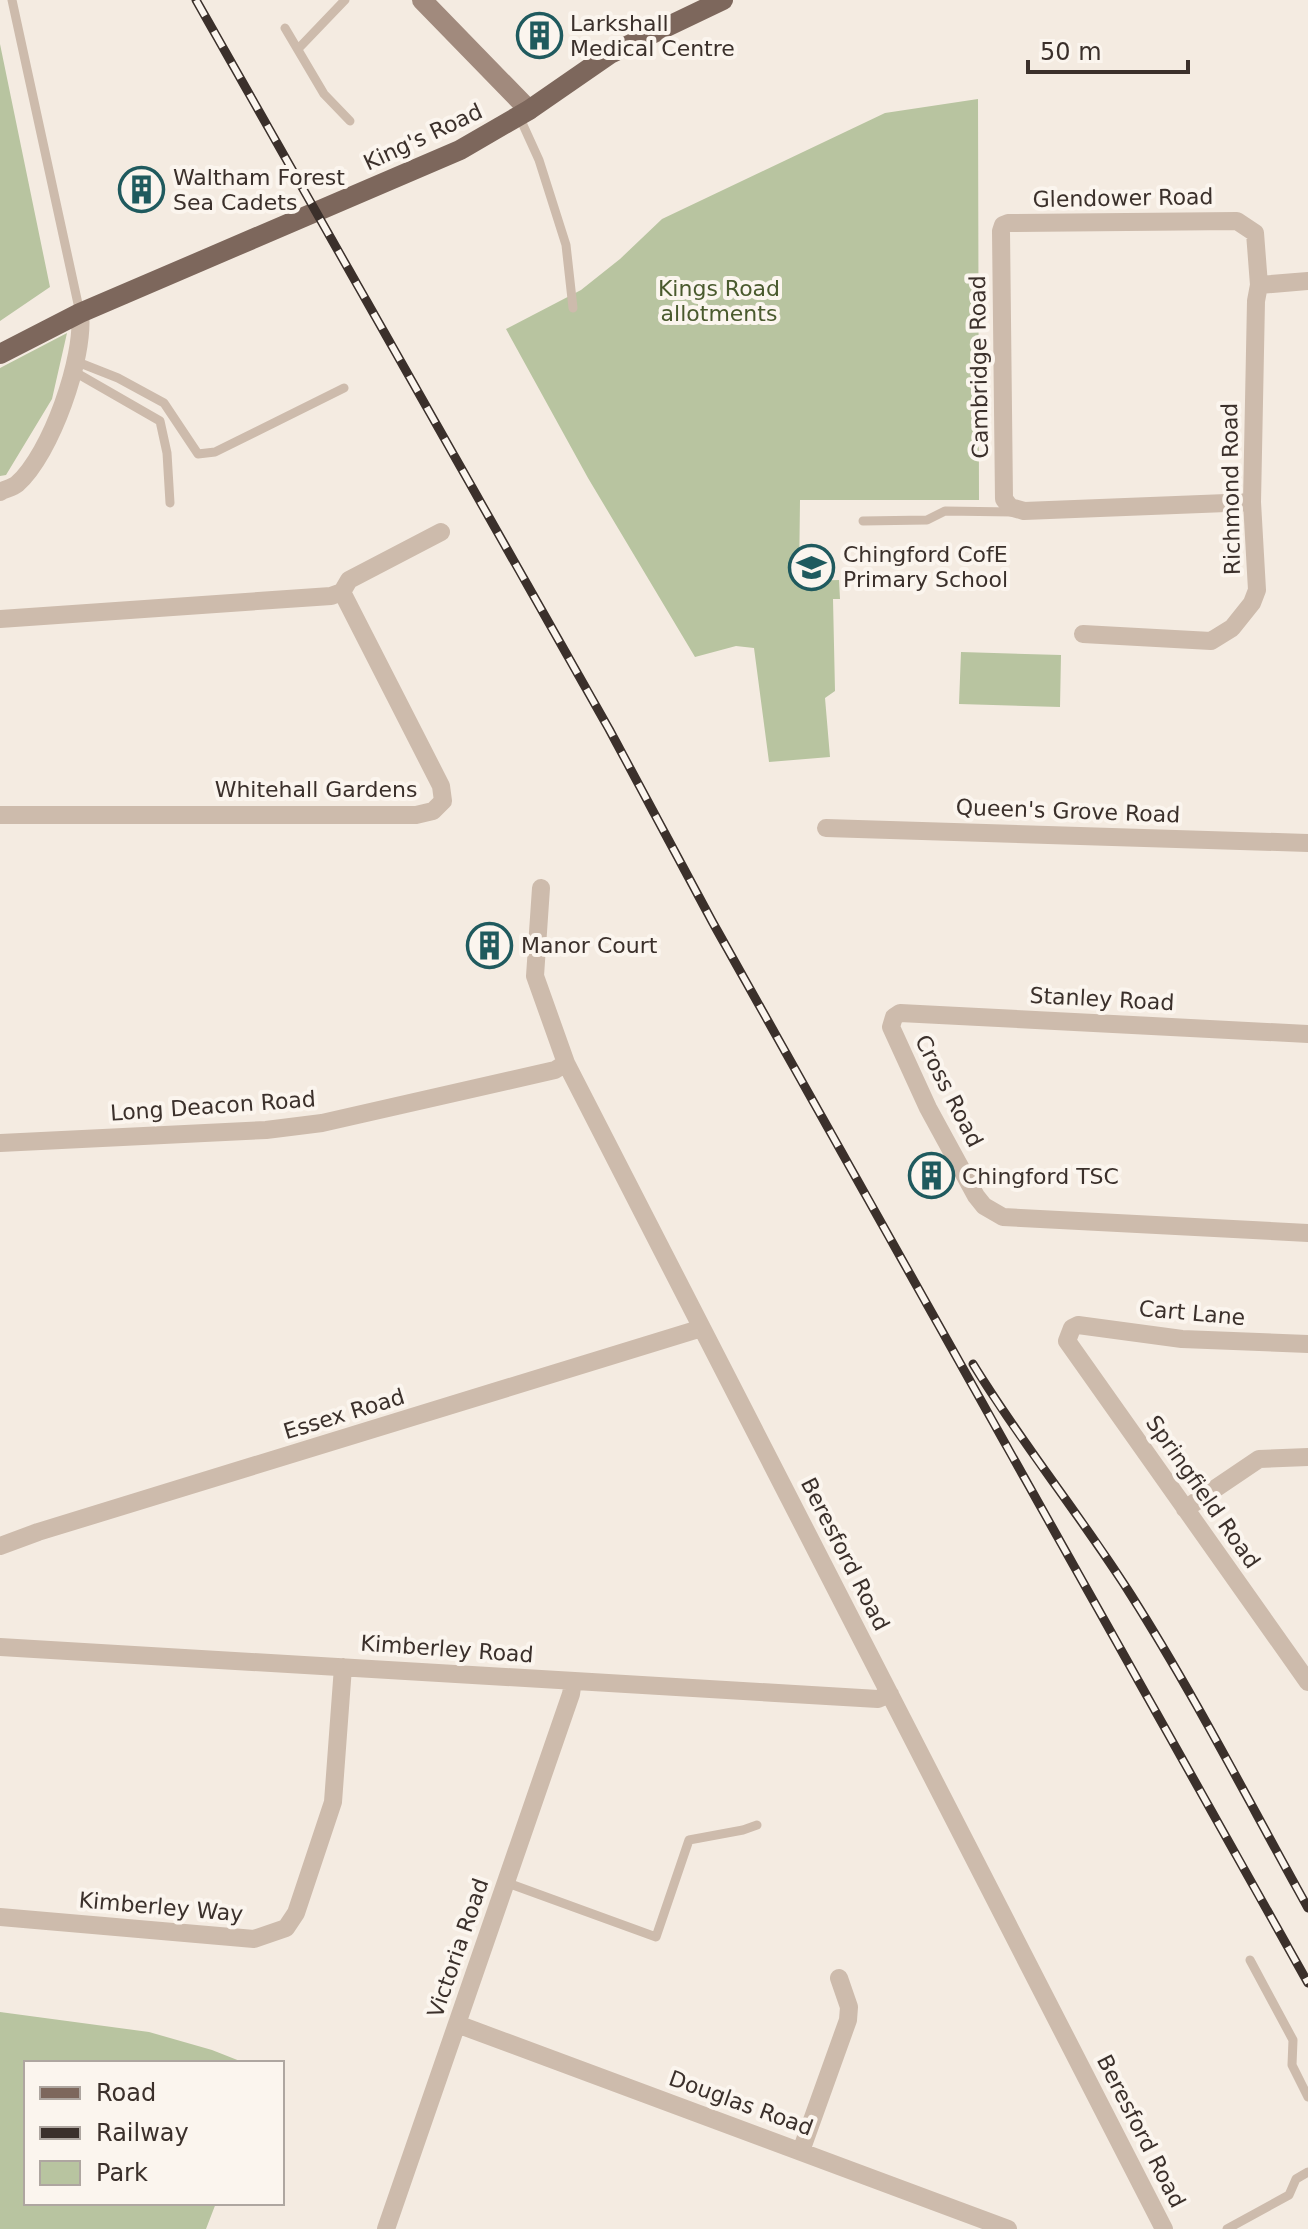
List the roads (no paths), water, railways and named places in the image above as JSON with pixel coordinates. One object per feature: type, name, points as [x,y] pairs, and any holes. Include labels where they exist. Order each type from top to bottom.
[{"type":"main road","points":[[422,0],[524,113]]},
{"type":"main road","name":"King's Road","points":[[0,354],[80,313],[460,150],[524,113],[633,41],[723,0]]},
{"type":"street","name":"Glendower Road","points":[[1003,225],[1243,223]]},
{"type":"street","name":"Richmond Road","points":[[1083,634],[1211,641],[1232,628],[1246,614],[1257,590],[1252,502],[1254,316],[1259,285],[1255,233],[1243,223]]},
{"type":"street","name":"Cambridge Road","points":[[1003,225],[1004,499],[1017,509]]},
{"type":"street","points":[[1259,285],[1308,281]]},
{"type":"street","points":[[0,492],[15,485],[32,466],[63,404],[80,343],[80,313]]},
{"type":"street","points":[[1017,509],[1252,502]]},
{"type":"street","points":[[0,619],[331,596],[342,592],[349,580],[441,532]]},
{"type":"street","name":"Whitehall Gardens","points":[[0,815],[416,815],[433,811],[443,801],[441,786],[342,592]]},
{"type":"street","name":"Queen's Grove Road","points":[[826,828],[1308,843]]},
{"type":"street","name":"Beresford Road","points":[[541,888],[535,976],[566,1063],[1164,2229]]},
{"type":"street","name":"Stanley Road","points":[[894,1017],[900,1013],[1308,1034]]},
{"type":"street","name":"Cross Road","points":[[894,1017],[891,1027],[900,1052],[976,1196],[984,1206],[1003,1217],[1308,1233]]},
{"type":"street","name":"Long Deacon Road","points":[[0,1143],[266,1130],[322,1123],[555,1070],[566,1063]]},
{"type":"street","name":"Cart Lane","points":[[1072,1328],[1078,1325],[1182,1339],[1308,1344]]},
{"type":"street","name":"Essex Road","points":[[0,1546],[702,1328]]},
{"type":"street","name":"Springfield Road","points":[[1072,1328],[1067,1341],[1308,1682]]},
{"type":"street","points":[[1185,1509],[1259,1459],[1308,1457]]},
{"type":"street","name":"Kimberley Road","points":[[0,1647],[878,1699],[890,1694]]},
{"type":"street","name":"Kimberley Way","points":[[0,1917],[254,1939],[286,1928],[296,1913],[333,1802],[343,1667]]},
{"type":"street","name":"Victoria Road","points":[[386,2229],[573,1681]]},
{"type":"street","points":[[801,2151],[848,2020],[849,2007],[839,1978]]},
{"type":"street","name":"Douglas Road","points":[[457,2024],[1008,2229]]},
{"type":"lane","points":[[12,0],[80,313]]},
{"type":"lane","points":[[298,49],[345,0]]},
{"type":"lane","points":[[285,28],[324,94],[350,121]]},
{"type":"lane","points":[[524,113],[566,245],[573,308]]},
{"type":"lane","points":[[74,366],[118,378],[164,403],[198,454],[215,452],[344,388]]},
{"type":"lane","points":[[74,366],[160,421],[167,453],[170,503]]},
{"type":"lane","points":[[863,521],[927,520],[945,511],[1017,509]]},
{"type":"lane","points":[[505,1882],[656,1937],[689,1840],[757,1825]]},
{"type":"lane","points":[[1250,1960],[1293,2040],[1292,2065],[1308,2097]]},
{"type":"lane","points":[[1227,2229],[1289,2195],[1296,2179],[1308,2172]]},
{"type":"railway","points":[[196,0],[609,729],[713,923],[1308,1983]]},
{"type":"railway","points":[[973,1364],[1155,1633],[1308,1908]]},
{"type":"place","name":"Larkshall Medical Centre","points":[[539,36]]},
{"type":"place","name":"Waltham Forest Sea Cadets","points":[[142,190]]},
{"type":"place","name":"Chingford CofE Primary School","points":[[812,567]]},
{"type":"place","name":"Manor Court","points":[[490,945]]},
{"type":"place","name":"Chingford TSC","points":[[931,1176]]},
{"type":"park label","name":"Kings Road allotments","points":[[719,300]]}]
